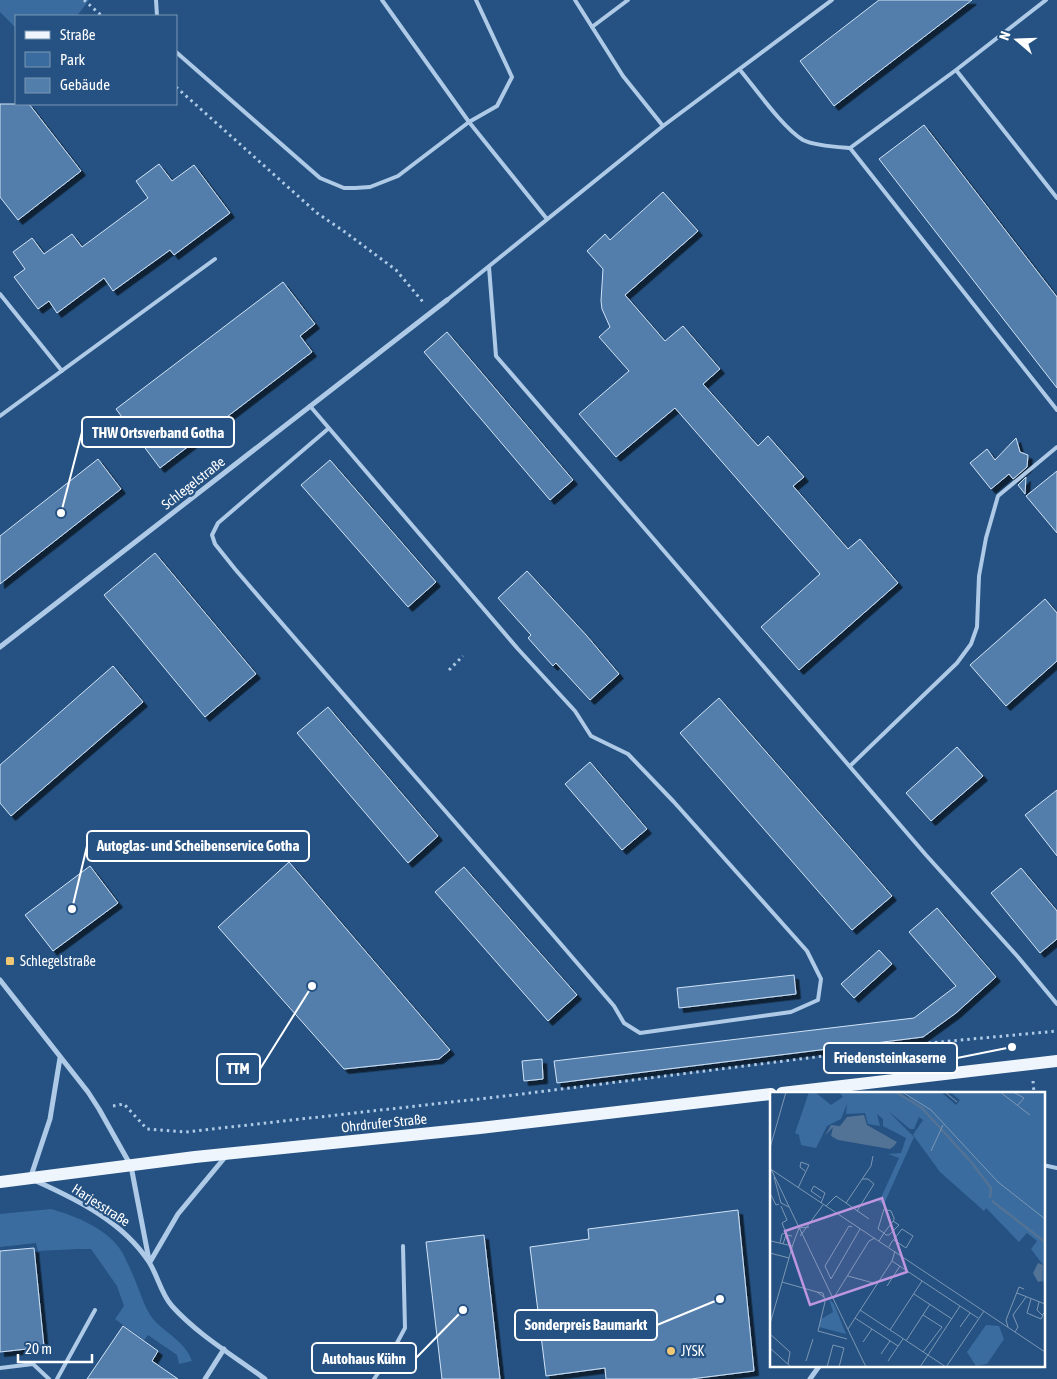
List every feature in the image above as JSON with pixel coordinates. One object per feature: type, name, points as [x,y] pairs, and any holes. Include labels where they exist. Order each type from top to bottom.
[{"type":"main road","points":[[791,1092],[1057,1061]]},
{"type":"main road","name":"Ohrdrufer Straße","points":[[0,1182],[228,1154],[480,1128],[770,1094]]},
{"type":"street","name":"Schlegelstraße","points":[[0,647],[447,300]]},
{"type":"street","points":[[0,980],[100,1109],[131,1166]]},
{"type":"street","points":[[30,1178],[50,1119],[60,1058]]},
{"type":"street","points":[[150,1263],[178,1214],[228,1154]]},
{"type":"street","name":"Harjesstraße","points":[[131,1166],[150,1263]]},
{"type":"street","name":"Harjesstraße","points":[[30,1178],[69,1196],[114,1225],[134,1242],[150,1263],[170,1305],[197,1330],[266,1379]]},
{"type":"street","points":[[205,1379],[224,1349]]},
{"type":"street","points":[[810,1379],[819,1366]]},
{"type":"lane","points":[[156,0],[157,15]]},
{"type":"lane","points":[[382,0],[469,122],[547,219]]},
{"type":"lane","points":[[178,54],[320,178],[344,188],[370,187],[398,176],[469,122],[497,106],[512,77],[476,0]]},
{"type":"lane","points":[[575,0],[623,76],[663,126]]},
{"type":"lane","points":[[592,27],[628,0]]},
{"type":"lane","points":[[447,300],[663,126],[832,0]]},
{"type":"lane","points":[[740,70],[782,121],[804,140],[830,147],[850,148],[956,70],[1046,0]]},
{"type":"lane","points":[[956,70],[1057,198]]},
{"type":"lane","points":[[850,148],[1057,410]]},
{"type":"lane","points":[[0,416],[215,259]]},
{"type":"lane","points":[[489,267],[496,356],[926,855],[1018,957],[1057,1004]]},
{"type":"lane","points":[[0,294],[62,371]]},
{"type":"lane","points":[[310,406],[329,428],[518,649],[575,712],[591,736],[628,754],[674,802],[807,951],[821,979],[818,1000],[791,1012],[640,1033],[624,1023],[614,1006],[502,875],[353,708],[235,569],[215,544],[212,535],[218,523],[329,428]]},
{"type":"lane","points":[[850,766],[957,663],[971,644],[977,627],[979,576],[986,538],[998,496],[1057,447]]},
{"type":"lane","points":[[1044,1165],[1057,1168]]},
{"type":"lane","points":[[374,1379],[391,1354],[405,1328],[402,1246]]},
{"type":"lane","points":[[57,1379],[95,1310]]},
{"type":"lane","points":[[0,1368],[33,1364],[49,1379]]},
{"type":"path","points":[[84,0],[101,15]]},
{"type":"path","points":[[178,89],[317,213],[396,270],[432,312]]},
{"type":"path","points":[[449,670],[463,656]]},
{"type":"path","points":[[100,1109],[124,1104],[147,1129],[186,1132],[514,1095],[919,1044],[1057,1030]]},
{"type":"green space","points":[[0,0],[89,0],[78,15],[15,15],[15,27],[0,12]]},
{"type":"green space","points":[[51,1209],[91,1224],[116,1244],[126,1259],[145,1305],[153,1319],[185,1348],[192,1361],[179,1364],[177,1355],[148,1335],[144,1340],[115,1319],[124,1306],[117,1286],[91,1249],[38,1251],[36,1243],[0,1247],[0,1214]]},
{"type":"building","points":[[879,0],[972,0],[834,106],[800,61]]},
{"type":"building","points":[[0,104],[30,105],[81,171],[18,220],[0,197]]},
{"type":"building","points":[[924,125],[1057,297],[1057,388],[879,159]]},
{"type":"building","points":[[159,164],[172,181],[194,165],[230,213],[174,255],[170,250],[113,291],[104,278],[57,313],[49,301],[38,309],[14,277],[25,269],[13,252],[32,238],[44,254],[72,234],[82,247],[148,198],[136,181]]},
{"type":"building","points":[[663,192],[698,231],[625,295],[665,341],[683,326],[720,369],[703,384],[758,446],[768,436],[804,477],[793,486],[848,549],[860,539],[898,583],[799,670],[761,627],[820,574],[675,408],[616,457],[579,414],[629,371],[599,337],[610,327],[602,309],[601,301],[603,269],[587,251],[605,234],[610,240]]},
{"type":"building","points":[[283,282],[315,324],[300,336],[312,352],[160,468],[116,409]]},
{"type":"building","points":[[447,332],[573,480],[550,500],[424,352]]},
{"type":"building","points":[[1016,438],[1020,452],[1028,455],[1027,467],[1013,479],[1009,474],[991,489],[970,463],[987,449],[995,460]]},
{"type":"building","points":[[98,459],[121,489],[0,584],[0,536]]},
{"type":"building","points":[[330,460],[436,582],[408,607],[301,485]]},
{"type":"building","points":[[1057,471],[1057,533],[1026,496]]},
{"type":"building","points":[[1026,477],[1025,494],[1018,485]]},
{"type":"building","points":[[155,553],[256,674],[205,717],[104,595]]},
{"type":"building","points":[[527,571],[619,674],[590,700],[556,663],[553,666],[528,638],[531,635],[498,598]]},
{"type":"building","points":[[1045,599],[1057,613],[1057,661],[1006,706],[970,665]]},
{"type":"building","points":[[113,666],[143,702],[11,816],[0,803],[0,765]]},
{"type":"building","points":[[719,698],[892,896],[852,930],[680,733]]},
{"type":"building","points":[[328,707],[438,836],[408,863],[297,733]]},
{"type":"building","points":[[957,747],[983,776],[931,821],[906,793]]},
{"type":"building","points":[[590,762],[647,829],[622,850],[565,784]]},
{"type":"building","points":[[1057,790],[1057,856],[1025,815]]},
{"type":"building","points":[[289,862],[450,1050],[439,1059],[344,1069],[218,927]]},
{"type":"building","points":[[90,866],[118,903],[53,951],[25,915]]},
{"type":"building","points":[[464,867],[577,995],[548,1021],[435,892]]},
{"type":"building","points":[[1021,868],[1057,911],[1057,939],[1040,953],[991,893]]},
{"type":"building","points":[[937,908],[996,977],[956,1013],[923,1037],[557,1083],[554,1061],[914,1018],[956,986],[909,932]]},
{"type":"building","points":[[879,950],[892,964],[854,998],[841,984]]},
{"type":"building","points":[[794,975],[796,994],[679,1008],[677,988]]},
{"type":"building","points":[[542,1059],[543,1079],[524,1081],[522,1061]]},
{"type":"building","points":[[738,1210],[754,1371],[691,1379],[606,1379],[605,1368],[546,1376],[530,1247],[589,1239],[588,1229]]},
{"type":"building","points":[[484,1235],[500,1379],[442,1379],[426,1242]]},
{"type":"building","points":[[34,1248],[44,1347],[0,1352],[0,1251]]},
{"type":"building","points":[[123,1326],[158,1351],[152,1361],[178,1379],[87,1379]]},
{"type":"place","name":"THW Ortsverband Gotha","points":[[61,513]]},
{"type":"place","name":"Autoglas- und Scheibenservice Gotha","points":[[72,909]]},
{"type":"place","name":"Schlegelstraße","points":[[10,961]]},
{"type":"place","name":"TTM","points":[[312,986]]},
{"type":"place","name":"Friedensteinkaserne","points":[[1012,1047]]},
{"type":"place","name":"Sonderpreis Baumarkt","points":[[720,1299]]},
{"type":"place","name":"Autohaus Kühn","points":[[463,1310]]},
{"type":"place","name":"JYSK","points":[[671,1351]]}]
